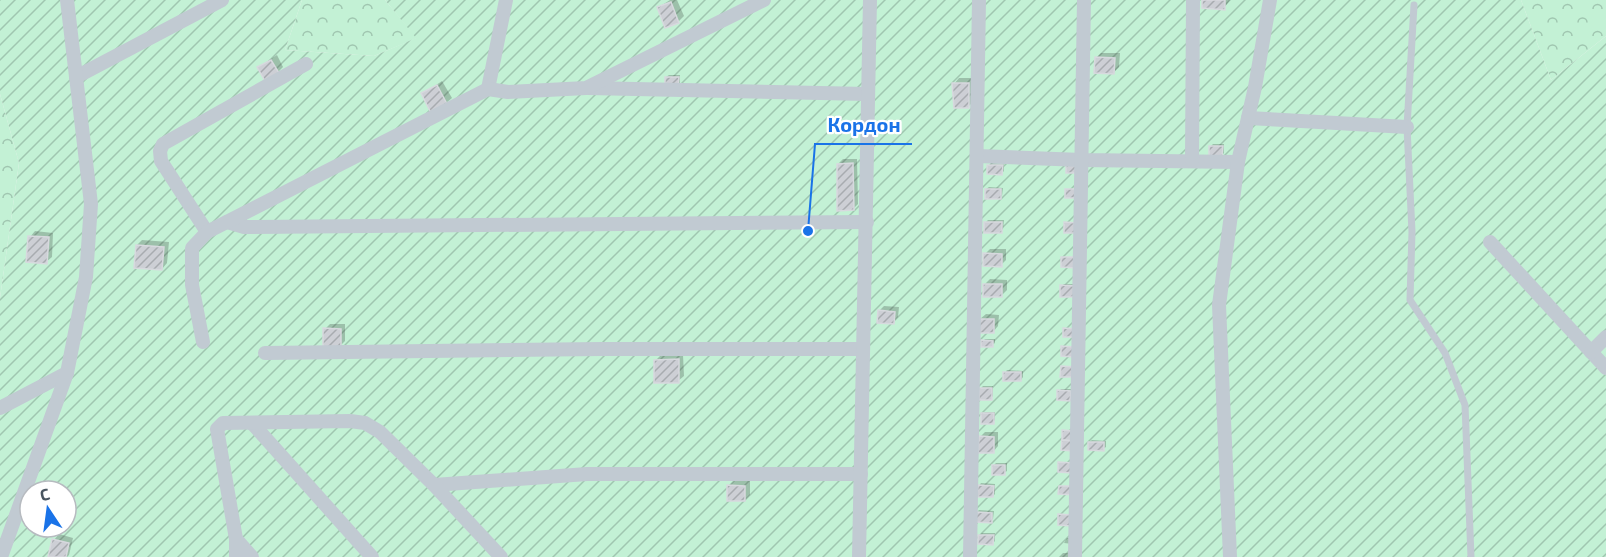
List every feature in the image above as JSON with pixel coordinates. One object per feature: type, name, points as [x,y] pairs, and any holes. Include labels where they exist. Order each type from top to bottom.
[{"type":"street","points":[[1,557],[67,373],[86,277],[90,204],[67,0]]},
{"type":"street","points":[[76,77],[222,0]]},
{"type":"street","points":[[488,89],[506,0]]},
{"type":"street","points":[[586,88],[764,0]]},
{"type":"street","points":[[860,557],[870,0]]},
{"type":"street","points":[[970,557],[979,0]]},
{"type":"street","points":[[1075,557],[1084,0]]},
{"type":"street","points":[[1192,0],[1192,161]]},
{"type":"street","points":[[1230,557],[1219,305],[1238,162],[1270,0]]},
{"type":"street","points":[[207,232],[161,161],[160,151],[163,144],[306,64]]},
{"type":"street","points":[[203,342],[192,285],[192,248],[207,232],[488,89],[508,92],[586,88],[867,94]]},
{"type":"street","points":[[1248,118],[1407,127]]},
{"type":"street","points":[[977,156],[1238,162]]},
{"type":"street","points":[[227,222],[244,227],[867,222]]},
{"type":"street","points":[[1490,242],[1606,368]]},
{"type":"street","points":[[1591,352],[1606,337]]},
{"type":"street","points":[[265,353],[590,349],[863,349]]},
{"type":"street","points":[[0,408],[67,373]]},
{"type":"street","points":[[236,557],[236,539],[217,429],[223,423],[350,421],[365,423],[380,432],[434,485],[501,557]]},
{"type":"street","points":[[252,423],[372,557]]},
{"type":"street","points":[[434,485],[587,474],[861,474]]},
{"type":"street","points":[[236,539],[252,557]]},
{"type":"lane","points":[[1413,5],[1407,127],[1412,232],[1410,300],[1444,353],[1465,405],[1471,557]]},
{"type":"green space","points":[[0,0],[302,0],[285,50],[374,56],[416,38],[385,0],[1521,0],[1551,80],[1606,36],[1606,557],[0,557],[0,298],[19,163],[0,94]]},
{"type":"green space","points":[[302,0],[385,0],[417,38],[374,56],[285,50]]},
{"type":"green space","points":[[1521,0],[1606,0],[1606,36],[1551,80]]},
{"type":"green space","points":[[0,94],[19,163],[0,298]]},
{"type":"building","points":[[1202,0],[1225,0],[1225,10],[1202,8]]},
{"type":"building","points":[[671,2],[679,23],[665,28],[657,7]]},
{"type":"building","points":[[1095,57],[1115,58],[1114,74],[1094,73]]},
{"type":"building","points":[[271,60],[279,73],[265,81],[257,67]]},
{"type":"building","points":[[665,77],[679,77],[678,88],[665,88]]},
{"type":"building","points":[[952,83],[969,83],[969,108],[954,108]]},
{"type":"building","points":[[437,85],[447,104],[431,113],[421,93]]},
{"type":"building","points":[[1209,146],[1223,146],[1222,157],[1209,157]]},
{"type":"building","points":[[853,163],[854,210],[837,211],[837,164]]},
{"type":"building","points":[[987,165],[1003,165],[1002,175],[987,174]]},
{"type":"building","points":[[1066,165],[1079,166],[1079,173],[1066,173]]},
{"type":"building","points":[[985,189],[1001,189],[1001,199],[985,199]]},
{"type":"building","points":[[1065,189],[1078,189],[1077,198],[1065,198]]},
{"type":"building","points":[[984,222],[1002,222],[1002,233],[984,233]]},
{"type":"building","points":[[1064,222],[1077,223],[1077,233],[1064,233]]},
{"type":"building","points":[[28,236],[49,237],[47,264],[26,262]]},
{"type":"building","points":[[136,245],[164,247],[162,270],[134,268]]},
{"type":"building","points":[[983,253],[1002,254],[1002,267],[983,266]]},
{"type":"building","points":[[1061,257],[1077,257],[1076,268],[1061,267]]},
{"type":"building","points":[[983,284],[1002,284],[1002,297],[983,297]]},
{"type":"building","points":[[1060,285],[1076,286],[1076,297],[1060,297]]},
{"type":"building","points":[[878,310],[895,312],[894,324],[877,323]]},
{"type":"building","points":[[979,319],[994,319],[994,333],[979,333]]},
{"type":"building","points":[[323,328],[341,329],[341,348],[323,347]]},
{"type":"building","points":[[1063,328],[1076,329],[1076,337],[1063,337]]},
{"type":"building","points":[[981,340],[993,341],[993,347],[981,347]]},
{"type":"building","points":[[1061,346],[1073,347],[1073,357],[1061,356]]},
{"type":"building","points":[[679,359],[679,383],[654,383],[654,360]]},
{"type":"building","points":[[1061,366],[1076,367],[1075,377],[1060,377]]},
{"type":"building","points":[[1003,372],[1021,372],[1021,381],[1003,381]]},
{"type":"building","points":[[979,388],[992,388],[992,400],[979,400]]},
{"type":"building","points":[[1057,390],[1071,391],[1070,401],[1057,400]]},
{"type":"building","points":[[981,413],[994,413],[994,424],[981,424]]},
{"type":"building","points":[[1062,430],[1074,431],[1074,441],[1062,440]]},
{"type":"building","points":[[979,436],[994,437],[994,453],[978,453]]},
{"type":"building","points":[[1062,440],[1074,441],[1073,451],[1061,450]]},
{"type":"building","points":[[1088,442],[1104,442],[1104,451],[1088,450]]},
{"type":"building","points":[[1058,462],[1073,463],[1072,473],[1058,472]]},
{"type":"building","points":[[992,465],[1005,465],[1005,475],[992,475]]},
{"type":"building","points":[[727,485],[745,486],[745,501],[727,501]]},
{"type":"building","points":[[978,485],[994,486],[993,497],[977,497]]},
{"type":"building","points":[[1059,486],[1074,486],[1074,495],[1058,494]]},
{"type":"building","points":[[976,512],[992,513],[992,523],[975,522]]},
{"type":"building","points":[[1058,514],[1071,515],[1071,526],[1058,525]]},
{"type":"building","points":[[978,535],[994,535],[993,545],[978,544]]},
{"type":"building","points":[[52,539],[69,543],[66,557],[48,557]]},
{"type":"place","name":"Кордон","points":[[808,231]]}]
